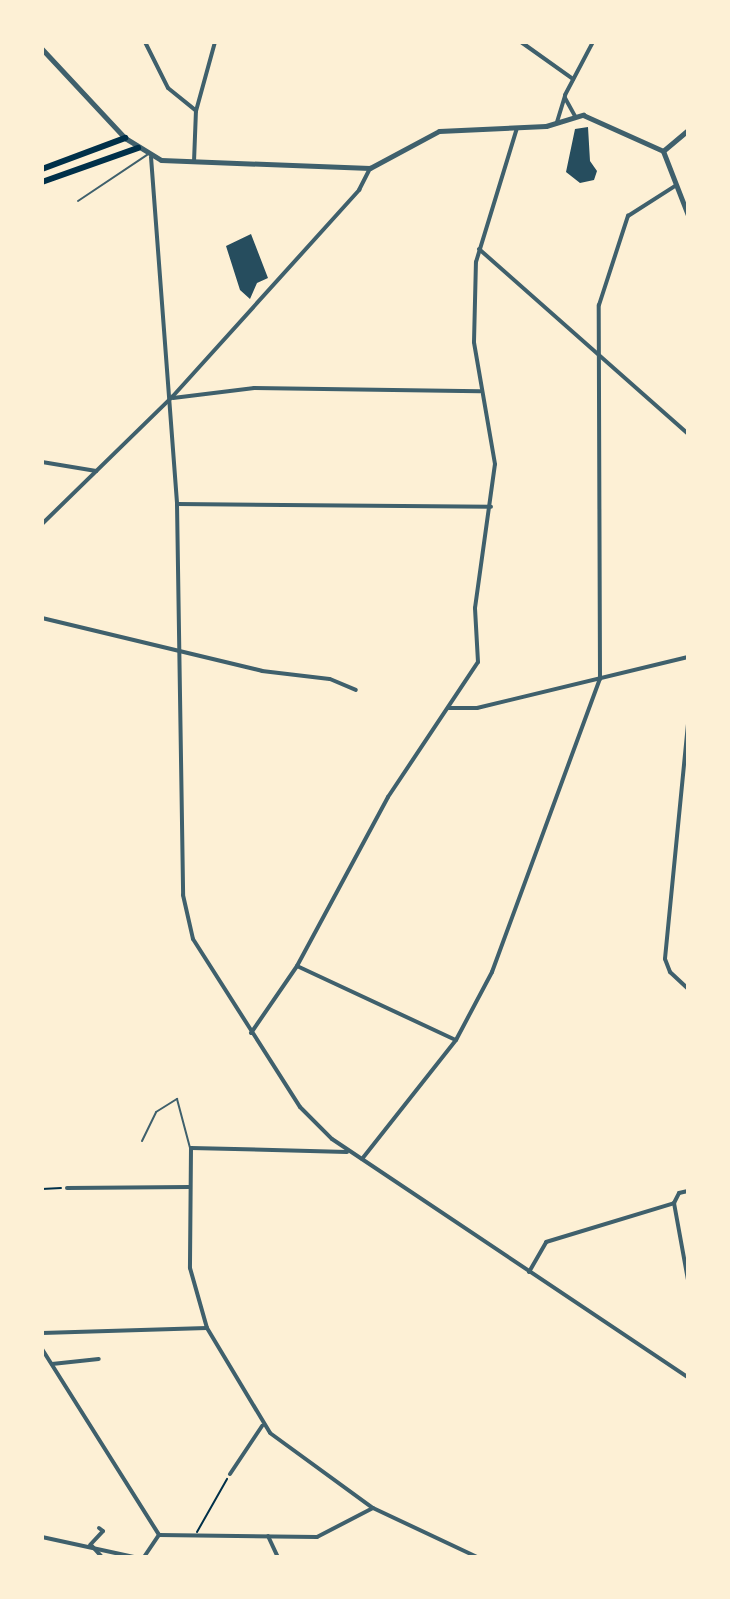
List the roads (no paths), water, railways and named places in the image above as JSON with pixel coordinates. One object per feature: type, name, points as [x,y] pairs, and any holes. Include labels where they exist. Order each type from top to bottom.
[{"type":"highway","points":[[42,169],[125,138]]},
{"type":"highway","points":[[42,182],[138,148]]},
{"type":"street","points":[[145,42],[168,88],[196,111]]},
{"type":"street","points":[[194,162],[196,111],[215,42]]},
{"type":"street","points":[[521,42],[573,79]]},
{"type":"street","points":[[557,122],[565,95],[593,42]]},
{"type":"street","points":[[42,49],[125,138],[149,156],[194,162],[370,168],[432,133],[544,126],[575,116],[594,118],[663,151],[688,215]]},
{"type":"street","points":[[565,95],[575,116]]},
{"type":"street","points":[[250,1033],[297,966],[388,797],[478,662],[475,608],[495,464],[474,342],[479,249],[517,126]]},
{"type":"street","points":[[663,151],[688,130]]},
{"type":"street","points":[[149,156],[171,398],[177,504],[183,649],[187,922],[250,1033],[300,1107],[347,1152],[362,1159],[688,1377]]},
{"type":"street","points":[[42,524],[171,398],[359,190],[370,168]]},
{"type":"street","points":[[362,1159],[456,1040],[512,925],[600,679],[599,305],[628,216],[675,186]]},
{"type":"street","points":[[479,249],[688,434]]},
{"type":"street","points":[[171,398],[254,388],[480,391]]},
{"type":"street","points":[[42,462],[96,471]]},
{"type":"street","points":[[177,504],[491,507]]},
{"type":"street","points":[[42,618],[183,649],[262,671],[330,679],[356,690]]},
{"type":"street","points":[[448,708],[477,708],[688,657]]},
{"type":"street","points":[[688,724],[665,959],[670,972],[688,989]]},
{"type":"street","points":[[297,966],[456,1040]]},
{"type":"street","points":[[347,1152],[191,1148],[190,1268],[207,1328],[263,1426],[373,1508],[477,1557]]},
{"type":"street","points":[[67,1188],[190,1187]]},
{"type":"street","points":[[688,1191],[679,1193],[674,1203],[688,1280]]},
{"type":"street","points":[[529,1272],[546,1242],[674,1203]]},
{"type":"street","points":[[42,1333],[207,1328]]},
{"type":"street","points":[[42,1349],[159,1535]]},
{"type":"street","points":[[52,1364],[99,1359]]},
{"type":"street","points":[[230,1474],[263,1426]]},
{"type":"street","points":[[159,1535],[197,1533],[317,1537],[373,1508]]},
{"type":"street","points":[[90,1545],[103,1531],[99,1528]]},
{"type":"street","points":[[144,1557],[159,1535]]},
{"type":"street","points":[[268,1536],[278,1557]]},
{"type":"street","points":[[42,1537],[134,1557]]},
{"type":"street","points":[[90,1545],[102,1557]]},
{"type":"lane","points":[[78,201],[149,156]]},
{"type":"lane","points":[[142,1141],[156,1112],[177,1099],[191,1148]]}]
